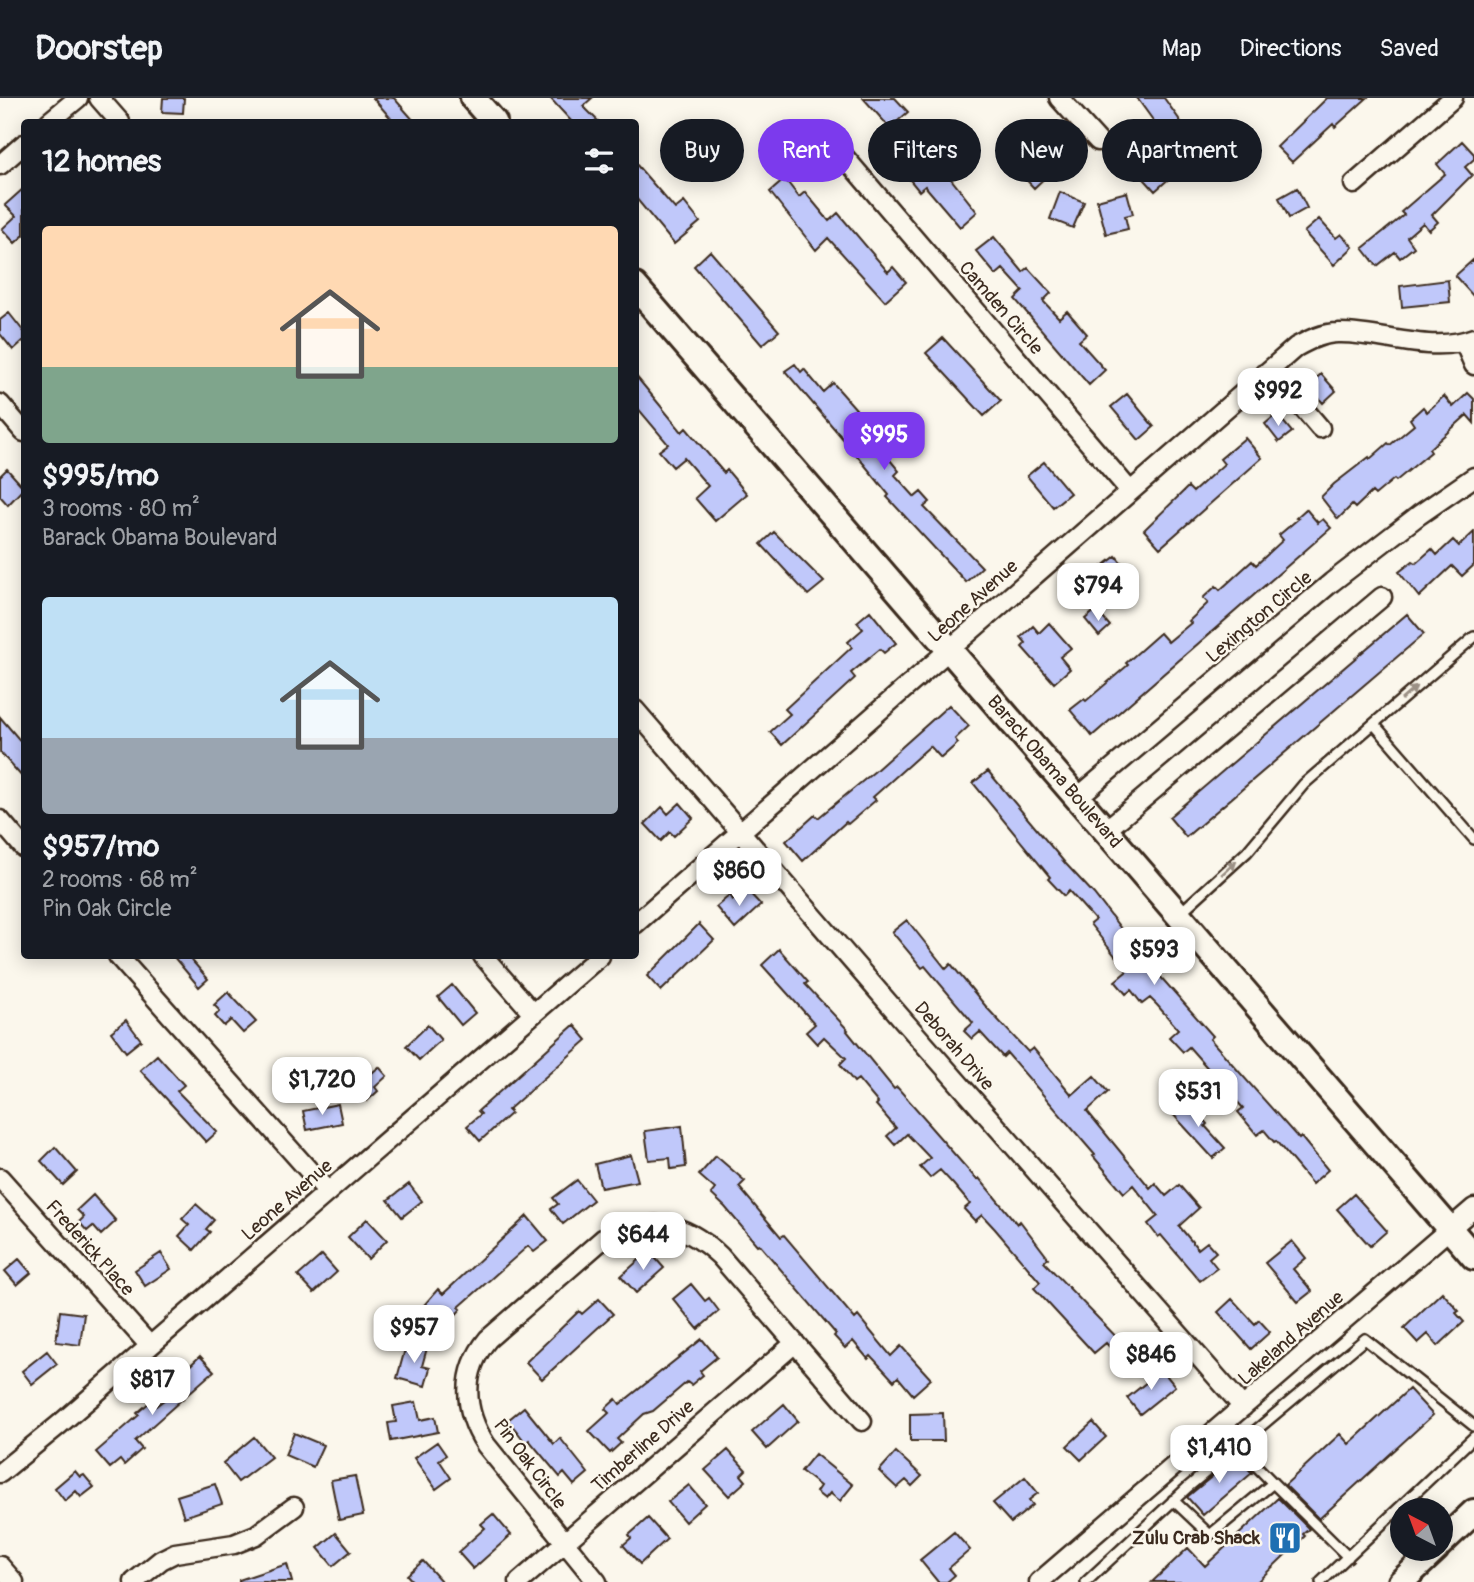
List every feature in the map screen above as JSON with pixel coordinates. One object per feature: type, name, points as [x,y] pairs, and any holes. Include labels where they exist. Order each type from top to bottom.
[{"type":"main road","points":[[473,98],[491,119]]},
{"type":"main road","name":"Barack Obama Boulevard","points":[[639,291],[1474,1257]]},
{"type":"main road","points":[[1453,1533],[1472,1517]]},
{"type":"main road","points":[[1401,1582],[1423,1561]]},
{"type":"street","points":[[54,119],[78,98]]},
{"type":"street","points":[[99,98],[117,119]]},
{"type":"street","points":[[1059,98],[1098,141]]},
{"type":"street","points":[[1354,184],[1453,98]]},
{"type":"street","points":[[0,165],[21,147]]},
{"type":"street","name":"Camden Circle","points":[[854,168],[1130,491]]},
{"type":"street","name":"Leone Avenue","points":[[639,920],[1296,346],[1337,333],[1447,345],[1469,340]]},
{"type":"street","points":[[1469,340],[1474,365]]},
{"type":"street","points":[[1264,374],[1303,408],[1320,428]]},
{"type":"street","points":[[0,404],[21,428]]},
{"type":"street","name":"Lexington Circle","points":[[1077,797],[1332,582],[1419,515],[1474,477]]},
{"type":"street","points":[[1106,830],[1382,597]]},
{"type":"street","name":"Deborah Drive","points":[[639,715],[1243,1407]]},
{"type":"street","points":[[0,820],[21,844]]},
{"type":"street","points":[[121,959],[328,1192]]},
{"type":"street","points":[[486,959],[533,1013]]},
{"type":"street","name":"Leone Avenue","points":[[0,1473],[596,959]]},
{"type":"street","name":"Frederick Place","points":[[0,1178],[149,1346]]},
{"type":"street","name":"Lakeland Avenue","points":[[1040,1582],[1474,1208]]},
{"type":"street","name":"Pin Oak Circle","points":[[597,1582],[477,1431],[468,1406],[467,1390],[478,1350],[603,1239],[622,1230],[654,1223],[694,1234],[720,1256],[862,1421]]},
{"type":"street","name":"Timberline Drive","points":[[519,1582],[795,1343]]},
{"type":"street","points":[[134,1582],[174,1553],[234,1544],[256,1535],[294,1507]]},
{"type":"street","points":[[0,1566],[13,1582]]},
{"type":"lane","points":[[1178,914],[1247,852],[1292,795],[1474,637]]},
{"type":"lane","points":[[1374,724],[1474,839]]},
{"type":"lane","points":[[1086,1582],[1174,1500],[1365,1339],[1474,1426]]},
{"type":"lane","points":[[1321,1582],[1474,1437]]},
{"type":"lane","points":[[1237,1446],[1348,1557]]},
{"type":"lane","points":[[1174,1500],[1210,1535],[1273,1483]]},
{"type":"building","points":[[163,98],[184,98],[183,113],[162,112]]},
{"type":"building","points":[[373,98],[394,98],[412,119],[391,119]]},
{"type":"building","points":[[550,98],[592,98],[583,106],[596,119],[569,119]]},
{"type":"building","points":[[863,98],[895,98],[908,112],[900,119],[882,119]]},
{"type":"building","points":[[1137,98],[1164,98],[1179,119],[1152,119]]},
{"type":"building","points":[[1327,98],[1367,98],[1335,127],[1333,124],[1292,162],[1277,147]]},
{"type":"building","points":[[1462,141],[1474,154],[1474,159],[1465,167],[1472,175],[1432,215],[1438,222],[1429,230],[1423,223],[1407,237],[1414,247],[1400,258],[1395,252],[1377,266],[1363,248],[1404,215],[1401,212],[1445,174],[1437,164]]},
{"type":"building","points":[[639,168],[675,209],[684,202],[700,222],[674,244],[639,202]]},
{"type":"building","points":[[782,182],[787,182],[799,197],[805,192],[829,221],[838,213],[888,272],[893,267],[906,282],[885,301],[828,238],[816,250],[770,192]]},
{"type":"building","points":[[912,182],[953,182],[977,212],[960,227],[925,186],[919,191]]},
{"type":"building","points":[[1028,182],[1040,182],[1034,188]]},
{"type":"building","points":[[1147,182],[1165,182],[1155,191]]},
{"type":"building","points":[[1297,188],[1307,208],[1289,218],[1279,198]]},
{"type":"building","points":[[21,191],[21,238],[15,243],[2,229],[16,216],[5,205]]},
{"type":"building","points":[[1060,192],[1084,202],[1073,228],[1050,219]]},
{"type":"building","points":[[1127,192],[1133,214],[1125,216],[1128,229],[1106,234],[1097,200]]},
{"type":"building","points":[[1319,219],[1336,238],[1341,234],[1353,247],[1334,265],[1304,232]]},
{"type":"building","points":[[994,237],[1023,272],[1028,268],[1051,293],[1043,301],[1059,318],[1067,311],[1087,334],[1079,341],[1105,370],[1089,385],[1015,299],[1023,291],[1003,269],[996,275],[976,251]]},
{"type":"building","points":[[710,251],[779,331],[762,345],[694,266]]},
{"type":"building","points":[[1474,259],[1474,297],[1455,276]]},
{"type":"building","points":[[1448,280],[1450,302],[1402,307],[1400,286]]},
{"type":"building","points":[[9,313],[21,328],[21,343],[13,350],[0,334],[0,320]]},
{"type":"building","points":[[943,338],[1001,401],[984,416],[926,353]]},
{"type":"building","points":[[795,364],[801,372],[804,369],[823,392],[833,383],[856,409],[850,415],[899,471],[895,475],[915,497],[921,492],[930,502],[924,507],[982,567],[966,582],[887,497],[889,495],[785,371]]},
{"type":"building","points":[[1321,374],[1336,391],[1323,403],[1308,386]]},
{"type":"building","points":[[639,380],[682,432],[686,428],[724,473],[727,470],[747,494],[715,521],[695,498],[708,486],[684,458],[673,467],[659,451],[668,444],[639,410]]},
{"type":"building","points":[[1468,393],[1474,399],[1474,423],[1467,415],[1429,449],[1431,452],[1396,481],[1394,479],[1375,495],[1372,492],[1355,508],[1352,505],[1338,519],[1321,497],[1334,484],[1414,425],[1410,419],[1423,407],[1427,412],[1444,396],[1453,407]]},
{"type":"building","points":[[1127,394],[1154,427],[1139,440],[1111,407]]},
{"type":"building","points":[[1277,414],[1292,432],[1279,442],[1265,424]]},
{"type":"building","points":[[1245,438],[1262,458],[1160,548],[1144,530],[1188,487],[1193,492],[1224,464],[1220,459]]},
{"type":"building","points":[[1044,462],[1070,493],[1053,507],[1027,476]]},
{"type":"building","points":[[7,469],[21,485],[21,491],[8,505],[0,496],[0,476]]},
{"type":"building","points":[[1306,509],[1318,523],[1323,519],[1331,528],[1092,736],[1070,710],[1084,699],[1086,701],[1160,633],[1168,642],[1191,623],[1189,621],[1208,603],[1203,598],[1216,586],[1220,590],[1252,561],[1256,565],[1283,540],[1279,535]]},
{"type":"building","points":[[774,532],[824,582],[808,595],[761,544]]},
{"type":"building","points":[[1474,532],[1474,565],[1462,576],[1452,566],[1419,597],[1399,572],[1413,561],[1416,563],[1432,549],[1437,555],[1453,540],[1459,546]]},
{"type":"building","points":[[1116,556],[1129,572],[1116,583],[1102,567]]},
{"type":"building","points":[[1096,610],[1110,626],[1099,636],[1085,619]]},
{"type":"building","points":[[870,611],[896,643],[884,653],[880,649],[851,673],[855,678],[782,745],[770,732],[790,714],[785,709],[852,647],[848,642],[863,629],[857,622]]},
{"type":"building","points":[[1407,614],[1424,634],[1186,837],[1169,817]]},
{"type":"building","points":[[1049,623],[1071,648],[1060,657],[1070,669],[1054,683],[1022,647],[1026,643],[1021,637],[1033,626],[1039,633]]},
{"type":"building","points":[[949,705],[969,726],[955,739],[958,743],[941,758],[930,746],[873,797],[876,800],[848,824],[846,822],[803,861],[786,841],[815,815],[818,818],[875,771]]},
{"type":"building","points":[[0,717],[21,742],[21,776],[0,752]]},
{"type":"building","points":[[988,771],[1094,894],[1143,957],[1213,1036],[1210,1039],[1328,1170],[1312,1184],[1264,1130],[1257,1135],[1238,1112],[1243,1108],[1222,1085],[1211,1095],[1199,1083],[1211,1072],[1189,1047],[1183,1052],[1169,1037],[1178,1029],[1157,1005],[1150,998],[1142,1004],[1131,990],[1126,994],[1115,981],[1127,971],[1090,924],[1095,920],[1069,891],[1064,896],[1048,879],[1050,877],[973,783]]},
{"type":"building","points":[[680,803],[693,818],[674,836],[670,832],[661,841],[645,824],[662,807],[668,814]]},
{"type":"building","points":[[745,888],[761,905],[735,929],[716,907],[730,895],[733,900]]},
{"type":"building","points":[[907,920],[946,969],[951,964],[988,1009],[1028,1052],[1033,1048],[1072,1095],[1094,1076],[1108,1092],[1087,1111],[1150,1188],[1155,1183],[1166,1196],[1179,1185],[1199,1208],[1179,1226],[1198,1249],[1207,1242],[1216,1252],[1209,1258],[1217,1268],[1200,1281],[1161,1235],[1158,1237],[1148,1224],[1158,1216],[1133,1185],[1124,1193],[1093,1156],[1095,1155],[1007,1053],[1003,1057],[980,1032],[972,1039],[964,1031],[973,1023],[892,932]]},
{"type":"building","points":[[699,924],[714,940],[661,991],[647,976]]},
{"type":"building","points":[[779,949],[808,982],[805,984],[848,1030],[894,1089],[897,1087],[1017,1224],[1020,1221],[1048,1258],[1044,1262],[1125,1346],[1116,1354],[1106,1343],[1094,1353],[1034,1288],[1040,1282],[995,1229],[982,1215],[975,1221],[964,1209],[970,1204],[940,1170],[930,1178],[920,1167],[930,1158],[907,1134],[895,1145],[887,1136],[896,1128],[858,1079],[854,1082],[840,1064],[846,1058],[824,1037],[817,1044],[806,1032],[815,1024],[762,965]]},
{"type":"building","points":[[176,959],[191,959],[208,979],[199,987]]},
{"type":"building","points":[[452,985],[475,1013],[461,1025],[438,997]]},
{"type":"building","points":[[228,992],[256,1022],[243,1033],[231,1020],[224,1026],[215,1016],[220,1011],[214,1005]]},
{"type":"building","points":[[126,1020],[141,1040],[126,1052],[111,1032]]},
{"type":"building","points":[[428,1025],[441,1040],[419,1060],[406,1046]]},
{"type":"building","points":[[574,1025],[587,1040],[508,1110],[511,1113],[480,1141],[467,1126],[481,1114],[478,1111]]},
{"type":"building","points":[[157,1055],[184,1085],[177,1091],[217,1132],[206,1142],[140,1070]]},
{"type":"building","points":[[379,1067],[387,1076],[375,1087],[378,1091],[367,1101],[355,1087]]},
{"type":"building","points":[[1183,1101],[1190,1109],[1193,1107],[1207,1124],[1205,1126],[1225,1148],[1213,1158],[1171,1112]]},
{"type":"building","points":[[338,1104],[342,1123],[307,1130],[303,1111]]},
{"type":"building","points":[[682,1126],[686,1167],[671,1169],[670,1158],[649,1160],[645,1131]]},
{"type":"building","points":[[55,1147],[77,1172],[63,1185],[41,1161]]},
{"type":"building","points":[[631,1155],[638,1181],[601,1188],[595,1164]]},
{"type":"building","points":[[716,1156],[745,1181],[739,1187],[781,1237],[784,1235],[855,1319],[858,1316],[891,1356],[901,1346],[931,1379],[913,1395],[898,1377],[894,1381],[871,1356],[868,1359],[853,1341],[845,1348],[759,1244],[757,1245],[711,1194],[715,1189],[699,1175]]},
{"type":"building","points":[[577,1180],[593,1200],[563,1224],[551,1209],[558,1204],[553,1198]]},
{"type":"building","points":[[409,1184],[422,1201],[402,1217],[388,1200]]},
{"type":"building","points":[[1354,1194],[1387,1231],[1370,1246],[1337,1209]]},
{"type":"building","points":[[93,1195],[116,1221],[101,1235],[93,1226],[87,1231],[79,1222],[84,1217],[77,1210]]},
{"type":"building","points":[[196,1204],[214,1220],[206,1229],[210,1232],[194,1250],[179,1236],[189,1225],[182,1219]]},
{"type":"building","points":[[527,1216],[548,1241],[534,1252],[528,1246],[459,1307],[461,1309],[450,1321],[444,1315],[430,1333],[413,1318],[438,1289],[443,1294]]},
{"type":"building","points":[[367,1219],[387,1240],[368,1259],[348,1237]]},
{"type":"building","points":[[1292,1241],[1306,1258],[1293,1269],[1312,1291],[1298,1302],[1265,1263]]},
{"type":"building","points":[[649,1251],[664,1268],[636,1293],[621,1276]]},
{"type":"building","points":[[161,1253],[171,1269],[145,1286],[135,1270]]},
{"type":"building","points":[[322,1255],[337,1272],[314,1293],[298,1276]]},
{"type":"building","points":[[19,1259],[31,1273],[17,1285],[5,1271]]},
{"type":"building","points":[[691,1284],[705,1301],[709,1298],[719,1311],[698,1329],[673,1299]]},
{"type":"building","points":[[1442,1292],[1459,1311],[1456,1313],[1464,1322],[1438,1346],[1428,1334],[1418,1343],[1404,1328]]},
{"type":"building","points":[[599,1299],[613,1314],[542,1379],[526,1362],[579,1311],[582,1314]]},
{"type":"building","points":[[1232,1299],[1255,1324],[1259,1320],[1270,1332],[1251,1349],[1218,1312]]},
{"type":"building","points":[[60,1311],[84,1314],[80,1345],[56,1342]]},
{"type":"building","points":[[702,1339],[717,1357],[700,1371],[703,1375],[691,1385],[687,1382],[653,1411],[644,1414],[617,1439],[621,1443],[610,1453],[589,1431],[609,1413],[605,1409],[616,1399],[620,1404]]},
{"type":"building","points":[[407,1342],[427,1348],[422,1366],[430,1368],[425,1386],[397,1378]]},
{"type":"building","points":[[47,1351],[57,1364],[32,1384],[22,1371]]},
{"type":"building","points":[[200,1356],[214,1371],[135,1441],[142,1449],[124,1465],[120,1460],[110,1468],[96,1452],[139,1415],[137,1413],[151,1401],[156,1406],[182,1386],[176,1379]]},
{"type":"building","points":[[1162,1370],[1175,1386],[1140,1414],[1127,1398]]},
{"type":"building","points":[[1409,1389],[1433,1415],[1319,1519],[1285,1485],[1340,1434],[1349,1444]]},
{"type":"building","points":[[416,1402],[420,1420],[435,1417],[438,1432],[391,1441],[388,1423],[396,1422],[393,1406]]},
{"type":"building","points":[[784,1404],[798,1421],[767,1449],[752,1432]]},
{"type":"building","points":[[524,1407],[554,1444],[560,1438],[588,1473],[574,1485],[564,1473],[560,1477],[529,1440],[526,1443],[508,1420]]},
{"type":"building","points":[[943,1413],[944,1441],[910,1441],[910,1414]]},
{"type":"building","points":[[1093,1422],[1106,1437],[1081,1460],[1067,1446]]},
{"type":"building","points":[[294,1433],[323,1445],[313,1467],[285,1455]]},
{"type":"building","points":[[254,1437],[271,1457],[238,1482],[223,1463]]},
{"type":"building","points":[[437,1442],[446,1455],[439,1460],[451,1478],[436,1489],[414,1458]]},
{"type":"building","points":[[728,1450],[746,1470],[741,1475],[746,1481],[729,1496],[705,1470]]},
{"type":"building","points":[[896,1452],[922,1476],[912,1486],[906,1480],[897,1488],[879,1471]]},
{"type":"building","points":[[815,1454],[853,1485],[840,1501],[830,1493],[825,1499],[816,1492],[820,1486],[801,1471]]},
{"type":"building","points":[[1237,1456],[1252,1473],[1203,1515],[1187,1497]]},
{"type":"building","points":[[75,1471],[80,1477],[84,1475],[94,1487],[81,1497],[76,1491],[65,1501],[55,1488]]},
{"type":"building","points":[[355,1476],[363,1515],[339,1520],[331,1480]]},
{"type":"building","points":[[1025,1477],[1038,1493],[1029,1500],[1033,1505],[1011,1523],[993,1503]]},
{"type":"building","points":[[215,1484],[222,1504],[184,1517],[177,1496]]},
{"type":"building","points":[[689,1485],[705,1504],[685,1522],[668,1502]]},
{"type":"building","points":[[1278,1498],[1309,1529],[1257,1582],[1152,1582],[1188,1548],[1205,1566]]},
{"type":"building","points":[[493,1514],[511,1535],[473,1569],[458,1552],[485,1528],[481,1524]]},
{"type":"building","points":[[648,1518],[667,1539],[640,1564],[623,1545],[631,1538],[629,1535]]},
{"type":"building","points":[[954,1532],[970,1550],[949,1568],[955,1575],[947,1582],[938,1582],[920,1560]]},
{"type":"building","points":[[336,1533],[351,1551],[333,1566],[318,1548]]},
{"type":"building","points":[[423,1561],[442,1582],[413,1582],[407,1575]]},
{"type":"building","points":[[287,1564],[292,1582],[239,1582],[239,1580]]},
{"type":"place","name":"Zulu Crab Shack","points":[[1285,1538]]}]
